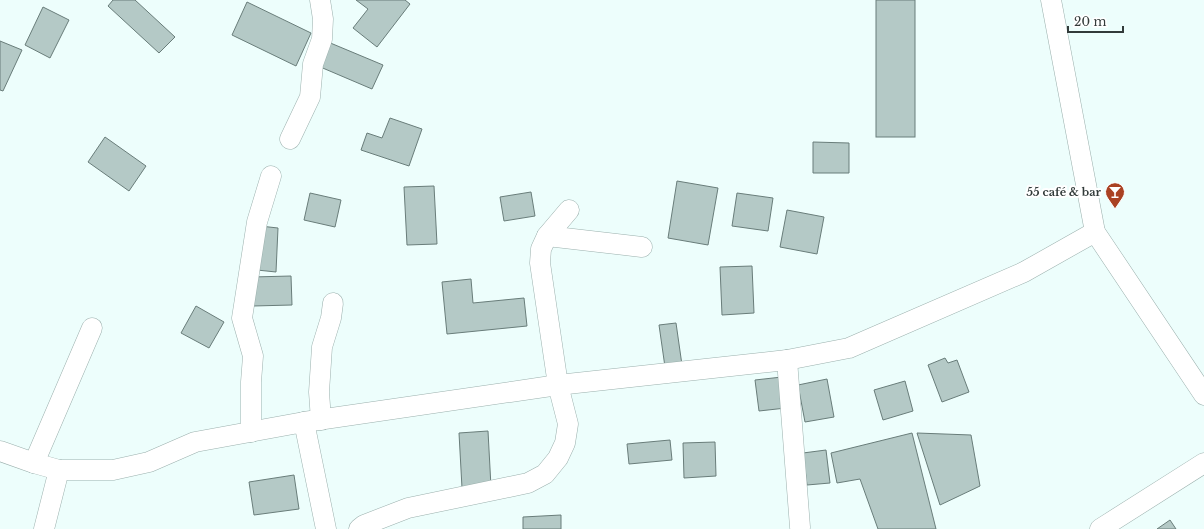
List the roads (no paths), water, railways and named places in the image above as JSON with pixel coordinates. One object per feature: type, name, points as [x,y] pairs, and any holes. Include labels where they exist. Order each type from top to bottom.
[{"type":"street","points":[[290,139],[310,97],[313,64],[322,39],[320,0]]},
{"type":"street","points":[[1051,0],[1095,232],[1204,395]]},
{"type":"street","points":[[251,432],[251,382],[253,356],[242,318],[257,222],[271,176]]},
{"type":"street","points":[[360,529],[364,525],[408,508],[528,483],[545,474],[558,458],[565,443],[568,424],[558,385],[540,263],[541,249],[547,236],[569,210]]},
{"type":"street","points":[[0,451],[59,470],[113,470],[149,462],[195,442],[313,421],[558,385],[788,360],[849,348],[1024,272],[1095,232]]},
{"type":"street","points":[[547,236],[642,247]]},
{"type":"street","points":[[326,529],[313,421],[319,392],[322,347],[331,318],[333,303]]},
{"type":"street","points":[[34,463],[92,328]]},
{"type":"street","points":[[788,360],[800,527]]},
{"type":"street","points":[[1100,529],[1204,463]]},
{"type":"street","points":[[44,529],[59,470]]},
{"type":"place","name":"55 café & bar","points":[[1115,209]]}]
